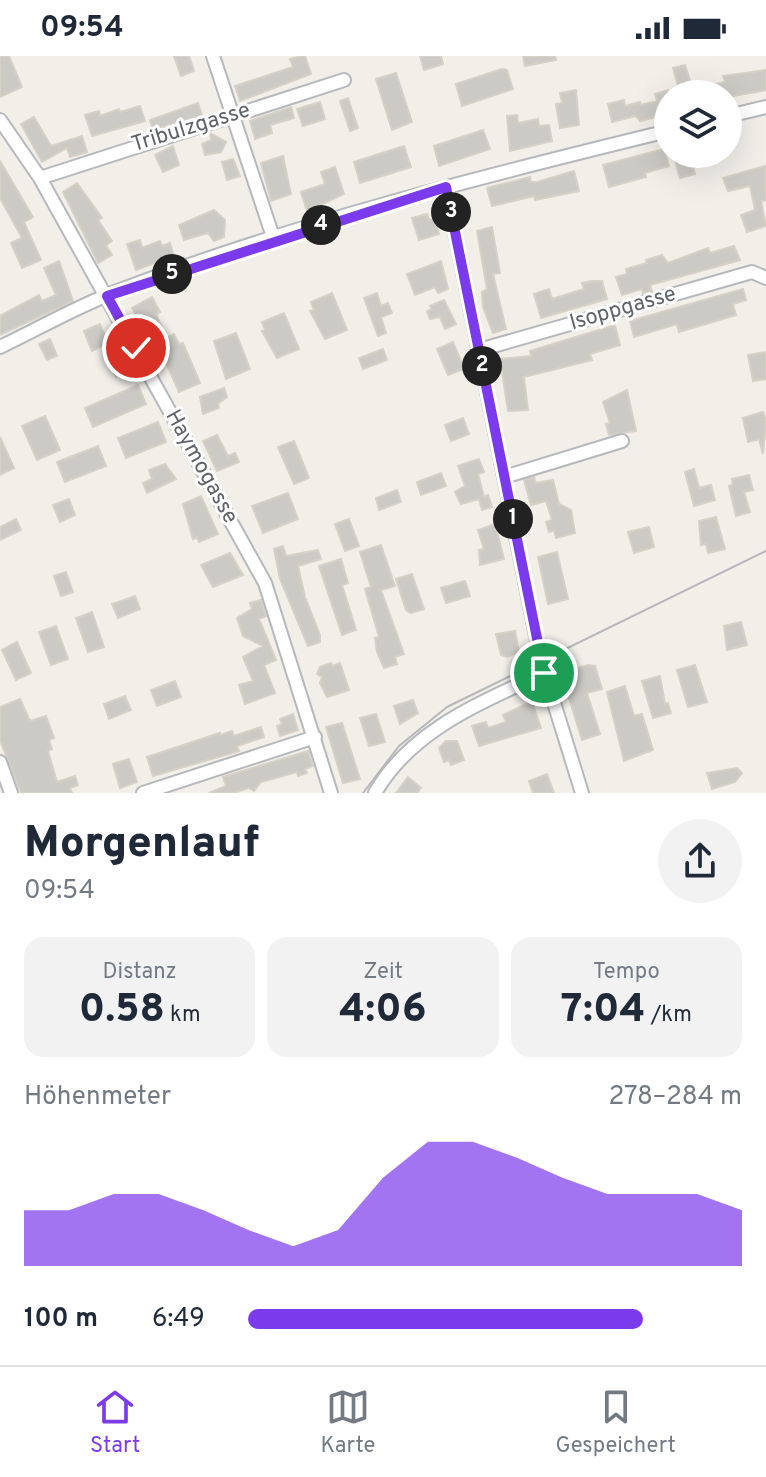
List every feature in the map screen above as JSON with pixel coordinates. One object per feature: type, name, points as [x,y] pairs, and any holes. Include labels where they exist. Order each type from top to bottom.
[{"type":"street","points":[[213,56],[274,240]]},
{"type":"street","name":"Tribulzgasse","points":[[40,178],[344,80]]},
{"type":"street","points":[[742,113],[766,107]]},
{"type":"street","name":"Haymogasse","points":[[0,120],[40,178],[265,583],[331,793]]},
{"type":"street","points":[[0,347],[107,296],[274,240],[446,187],[654,135]]},
{"type":"street","points":[[446,187],[544,673],[582,793]]},
{"type":"street","name":"Isoppgasse","points":[[479,350],[752,272],[766,278]]},
{"type":"street","points":[[504,477],[622,441]]},
{"type":"street","points":[[375,793],[400,759],[420,740],[458,713],[544,673]]},
{"type":"street","points":[[143,793],[315,737]]},
{"type":"street","points":[[0,762],[11,793]]},
{"type":"building","points":[[0,56],[9,56],[22,87],[0,97]]},
{"type":"building","points":[[174,56],[189,56],[194,71],[181,76]]},
{"type":"building","points":[[305,56],[311,74],[240,101],[235,86],[293,67],[290,59]]},
{"type":"building","points":[[420,56],[441,56],[443,64],[424,70]]},
{"type":"building","points":[[523,56],[555,56],[556,60],[525,66]]},
{"type":"building","points":[[685,65],[690,80],[676,80],[673,68]]},
{"type":"building","points":[[507,70],[513,89],[462,106],[456,84]]},
{"type":"building","points":[[766,70],[766,90],[742,94],[742,80],[724,80],[723,76]]},
{"type":"building","points":[[396,73],[412,122],[392,130],[376,79]]},
{"type":"building","points":[[576,90],[579,125],[560,128],[556,104],[562,103],[560,93]]},
{"type":"building","points":[[348,98],[358,128],[350,131],[340,101]]},
{"type":"building","points":[[624,100],[625,106],[640,102],[641,105],[654,102],[654,118],[640,121],[636,116],[612,122],[608,104]]},
{"type":"building","points":[[320,102],[325,119],[303,126],[297,109]]},
{"type":"building","points":[[198,103],[202,115],[153,130],[150,120]]},
{"type":"building","points":[[140,106],[145,121],[92,136],[85,115],[99,111],[100,116]]},
{"type":"building","points":[[291,107],[294,118],[270,125],[272,133],[255,139],[250,121]]},
{"type":"building","points":[[517,115],[518,123],[538,119],[539,126],[549,125],[552,141],[510,151],[507,116]]},
{"type":"building","points":[[34,117],[51,146],[82,136],[87,152],[70,157],[67,148],[42,162],[21,124]]},
{"type":"building","points":[[483,130],[490,149],[439,166],[434,146]]},
{"type":"building","points":[[210,133],[226,142],[221,152],[205,155],[202,144],[211,140]]},
{"type":"building","points":[[173,146],[179,165],[163,172],[155,155]]},
{"type":"building","points":[[404,146],[411,167],[360,183],[354,162]]},
{"type":"building","points":[[654,152],[654,168],[662,168],[645,173],[646,177],[609,187],[603,165]]},
{"type":"building","points":[[283,156],[291,194],[271,201],[261,163]]},
{"type":"building","points":[[233,159],[240,176],[227,180],[222,162]]},
{"type":"building","points":[[0,161],[33,217],[24,222],[41,260],[22,268],[11,243],[22,238],[0,198]]},
{"type":"building","points":[[765,166],[766,200],[761,201],[766,226],[747,232],[741,215],[755,210],[750,186],[728,191],[723,178]]},
{"type":"building","points":[[335,167],[344,194],[307,211],[301,192],[325,184],[321,172]]},
{"type":"building","points":[[677,168],[693,168],[695,174],[680,178]]},
{"type":"building","points":[[574,171],[579,191],[535,200],[534,196],[492,206],[487,188],[530,177],[531,182],[537,182]]},
{"type":"building","points":[[77,183],[102,218],[98,220],[112,241],[106,245],[112,255],[98,263],[63,192]]},
{"type":"building","points":[[214,210],[225,220],[224,237],[214,241],[208,233],[184,240],[179,225]]},
{"type":"building","points":[[427,214],[429,220],[435,218],[439,234],[419,240],[412,218]]},
{"type":"building","points":[[492,227],[500,273],[493,274],[506,329],[493,333],[483,307],[482,292],[487,289],[477,231]]},
{"type":"building","points":[[140,240],[142,248],[160,241],[162,246],[170,243],[174,256],[136,270],[127,244]]},
{"type":"building","points":[[734,246],[740,260],[650,285],[652,291],[643,294],[642,289],[622,295],[616,277],[627,274],[626,269],[647,263],[646,260],[662,255],[668,263],[708,248],[710,253]]},
{"type":"building","points":[[59,261],[73,301],[0,335],[0,316],[39,295],[42,301],[56,295],[44,268]]},
{"type":"building","points":[[441,261],[448,289],[438,293],[435,287],[415,295],[407,274]]},
{"type":"building","points":[[602,281],[607,299],[541,318],[534,294],[549,289],[552,299],[584,289],[582,283]]},
{"type":"building","points":[[743,289],[746,300],[733,304],[736,315],[679,332],[677,324],[634,337],[630,321]]},
{"type":"building","points":[[332,293],[347,330],[325,339],[310,311],[314,310],[311,302]]},
{"type":"building","points":[[377,293],[381,306],[388,303],[392,313],[381,317],[386,333],[378,336],[364,298]]},
{"type":"building","points":[[152,297],[160,312],[156,314],[166,338],[174,334],[179,344],[183,343],[200,383],[179,392],[153,334],[148,336],[132,308]]},
{"type":"building","points":[[444,300],[456,324],[445,329],[440,317],[430,319],[427,311],[432,309],[430,306]]},
{"type":"building","points":[[284,313],[299,349],[277,358],[262,331],[265,330],[262,322]]},
{"type":"building","points":[[100,324],[108,343],[92,351],[84,331]]},
{"type":"building","points":[[615,325],[620,345],[590,354],[592,360],[524,377],[528,410],[508,411],[500,359],[531,356],[530,351]]},
{"type":"building","points":[[236,333],[250,369],[226,379],[214,341]]},
{"type":"building","points":[[50,339],[57,356],[47,360],[39,344]]},
{"type":"building","points":[[453,342],[464,369],[448,375],[437,349]]},
{"type":"building","points":[[383,349],[387,360],[363,369],[359,358]]},
{"type":"building","points":[[766,352],[766,379],[753,381],[748,355]]},
{"type":"building","points":[[124,358],[129,371],[116,377],[110,364]]},
{"type":"building","points":[[138,385],[146,404],[93,427],[85,408]]},
{"type":"building","points":[[224,388],[227,397],[218,404],[219,408],[203,414],[200,397]]},
{"type":"building","points":[[627,390],[636,431],[609,435],[606,424],[610,423],[603,402]]},
{"type":"building","points":[[763,412],[766,421],[763,454],[759,439],[748,442],[743,418]]},
{"type":"building","points":[[45,416],[60,450],[37,460],[22,426]]},
{"type":"building","points":[[463,418],[469,434],[451,441],[445,425]]},
{"type":"building","points":[[158,422],[166,442],[126,458],[118,438]]},
{"type":"building","points":[[217,435],[228,456],[235,453],[239,462],[217,471],[203,441]]},
{"type":"building","points":[[0,437],[14,468],[0,475]]},
{"type":"building","points":[[294,441],[309,478],[294,484],[278,447]]},
{"type":"building","points":[[98,446],[106,466],[65,482],[57,462]]},
{"type":"building","points":[[479,459],[484,472],[478,474],[484,497],[488,495],[492,507],[482,510],[479,499],[461,504],[455,492],[465,486],[458,466]]},
{"type":"building","points":[[165,464],[176,479],[147,493],[143,483],[152,479],[149,470]]},
{"type":"building","points":[[694,469],[699,488],[711,485],[715,500],[694,506],[685,472]]},
{"type":"building","points":[[441,473],[446,486],[421,495],[417,482]]},
{"type":"building","points":[[749,475],[753,490],[744,492],[750,512],[736,516],[729,486],[733,484],[732,479]]},
{"type":"building","points":[[534,477],[536,483],[553,480],[559,504],[571,510],[575,533],[556,538],[554,530],[549,532],[546,522],[552,520],[546,501],[531,505],[524,480]]},
{"type":"building","points":[[397,490],[401,502],[379,510],[376,498]]},
{"type":"building","points":[[288,493],[298,519],[263,533],[252,506]]},
{"type":"building","points":[[201,496],[218,534],[199,542],[197,537],[193,539],[183,504]]},
{"type":"building","points":[[69,499],[75,515],[60,522],[53,505]]},
{"type":"building","points":[[716,517],[725,549],[708,553],[706,544],[701,545],[699,521]]},
{"type":"building","points":[[16,519],[21,530],[0,540],[0,527]]},
{"type":"building","points":[[349,519],[359,546],[345,551],[335,524]]},
{"type":"building","points":[[495,524],[504,559],[480,565],[479,550],[484,549],[478,530]]},
{"type":"building","points":[[649,527],[654,547],[634,553],[628,532]]},
{"type":"building","points":[[381,545],[395,586],[381,590],[404,654],[395,657],[397,664],[384,668],[377,652],[375,638],[379,637],[365,589],[371,587],[360,552]]},
{"type":"building","points":[[283,546],[286,556],[318,550],[321,559],[298,566],[305,597],[320,635],[320,642],[308,646],[280,579],[274,549]]},
{"type":"building","points":[[557,552],[568,599],[548,604],[538,557]]},
{"type":"building","points":[[230,553],[243,575],[213,587],[201,565]]},
{"type":"building","points":[[341,559],[348,583],[342,585],[356,630],[342,635],[319,566]]},
{"type":"building","points":[[66,572],[73,592],[61,596],[54,576]]},
{"type":"building","points":[[412,574],[424,609],[411,613],[406,610],[396,579]]},
{"type":"building","points":[[465,581],[470,596],[446,603],[441,588]]},
{"type":"building","points":[[135,596],[140,609],[118,618],[112,604]]},
{"type":"building","points":[[261,600],[266,616],[259,619],[276,660],[264,665],[275,693],[245,704],[239,685],[253,681],[243,657],[263,646],[243,636],[237,618],[252,609],[250,603]]},
{"type":"building","points":[[92,612],[104,647],[88,652],[76,618]]},
{"type":"building","points":[[741,622],[747,645],[727,650],[724,626]]},
{"type":"building","points":[[56,626],[68,659],[51,665],[39,632]]},
{"type":"building","points":[[515,631],[519,652],[507,657],[501,655],[496,634]]},
{"type":"building","points":[[17,642],[31,673],[16,680],[2,650]]},
{"type":"building","points":[[331,663],[332,666],[340,663],[349,690],[327,697],[320,683],[322,677],[317,674],[320,667]]},
{"type":"building","points":[[588,665],[595,666],[602,689],[587,693],[600,734],[582,740],[564,682],[559,684],[556,675]]},
{"type":"building","points":[[695,665],[707,702],[688,707],[677,670]]},
{"type":"building","points":[[660,676],[665,704],[668,703],[671,713],[653,718],[642,681]]},
{"type":"building","points":[[175,681],[181,697],[157,706],[151,690]]},
{"type":"building","points":[[625,686],[634,716],[642,714],[653,750],[624,761],[607,692]]},
{"type":"building","points":[[125,696],[131,710],[109,719],[104,704]]},
{"type":"building","points":[[20,699],[30,721],[46,716],[54,738],[49,740],[52,749],[48,751],[57,782],[75,776],[78,785],[70,788],[72,793],[21,793],[0,740],[0,707]]},
{"type":"building","points":[[413,700],[418,713],[400,724],[394,706]]},
{"type":"building","points":[[526,704],[533,704],[541,728],[479,746],[472,726],[486,722],[488,728],[506,722],[503,715]]},
{"type":"building","points":[[293,714],[298,730],[280,736],[277,726],[282,724],[280,719]]},
{"type":"building","points":[[376,714],[385,742],[369,746],[360,718]]},
{"type":"building","points":[[342,723],[360,779],[343,783],[326,727]]},
{"type":"building","points":[[261,727],[264,737],[237,746],[239,751],[153,776],[147,757],[220,733],[232,731],[234,736]]},
{"type":"building","points":[[446,741],[457,741],[464,760],[451,765],[449,760],[444,762],[439,748]]},
{"type":"building","points":[[308,751],[313,766],[305,769],[307,773],[298,776],[297,772],[261,782],[254,791],[249,788],[233,793],[209,793],[226,786],[223,777]]},
{"type":"building","points":[[129,759],[137,782],[120,788],[113,764]]},
{"type":"building","points":[[737,768],[742,773],[735,782],[712,789],[707,773]]},
{"type":"building","points":[[547,774],[554,793],[533,793],[529,781]]},
{"type":"building","points":[[408,777],[421,788],[417,793],[396,793]]},
{"type":"tram line","points":[[363,793],[399,746],[447,707],[766,551]]},
{"type":"route","points":[[136,348],[107,296],[446,187],[544,673]]}]
